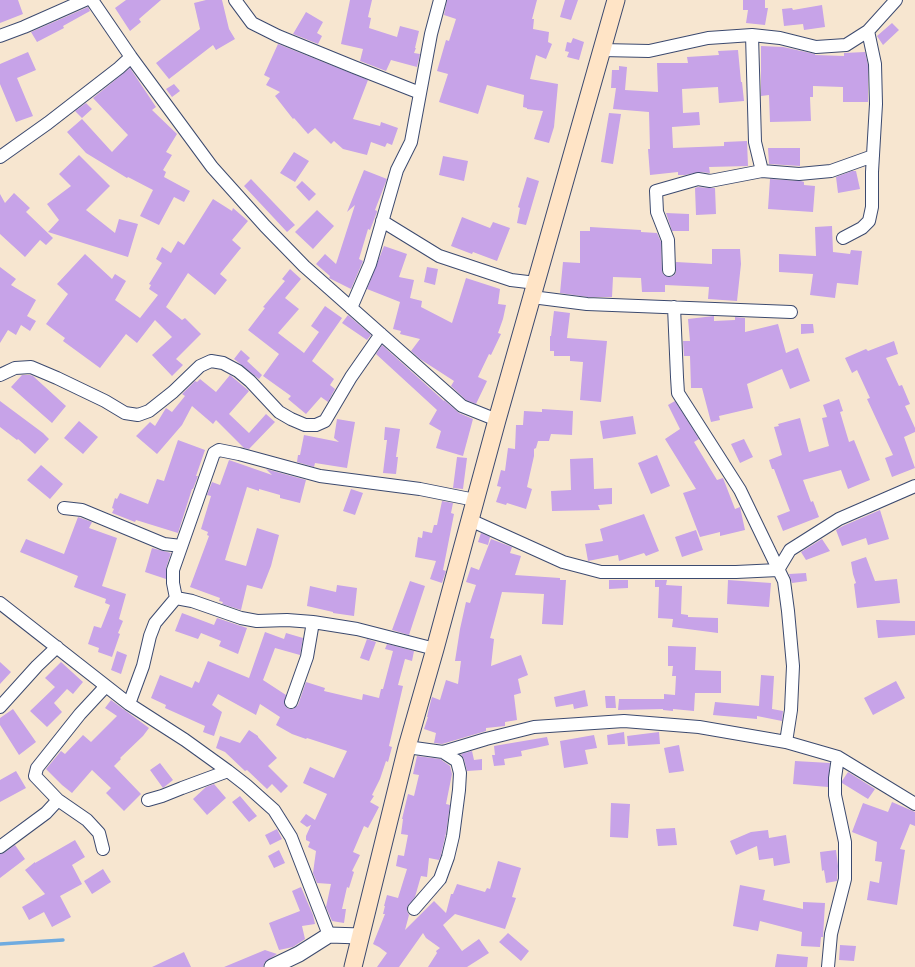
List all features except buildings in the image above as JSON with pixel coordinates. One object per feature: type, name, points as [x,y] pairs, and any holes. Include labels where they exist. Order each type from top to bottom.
[{"type":"main road","points":[[353,967],[407,747],[497,420],[616,0]]},
{"type":"street","points":[[0,36],[85,0]]},
{"type":"street","points":[[92,0],[131,57],[212,168],[265,226],[299,261],[462,406],[497,420]]},
{"type":"street","points":[[235,0],[252,23],[278,36],[347,65],[420,92]]},
{"type":"street","points":[[351,308],[370,264],[397,170],[411,142],[431,34],[440,0]]},
{"type":"street","points":[[602,50],[650,51],[708,38],[752,35],[780,38],[816,47],[846,45],[868,31],[896,0]]},
{"type":"street","points":[[843,238],[862,228],[869,221],[872,207],[876,104],[875,64],[868,31]]},
{"type":"street","points":[[752,35],[755,142],[762,171]]},
{"type":"street","points":[[0,157],[48,123],[131,57]]},
{"type":"street","points":[[669,270],[668,240],[656,212],[656,191],[698,179],[710,181],[762,171],[798,174],[831,171],[873,156]]},
{"type":"street","points":[[382,221],[439,256],[511,280],[534,290],[587,304],[790,312]]},
{"type":"street","points":[[674,307],[676,377],[678,392],[740,490],[784,581],[793,666],[791,710],[786,742]]},
{"type":"street","points":[[0,375],[15,368],[31,367],[105,401],[126,414],[138,415],[149,411],[173,392],[200,366],[211,361],[224,363],[238,371],[250,381],[279,412],[305,425],[316,424],[325,421],[351,377],[381,334]]},
{"type":"street","points":[[176,598],[173,583],[174,570],[214,453],[219,450],[320,476],[420,489],[475,500]]},
{"type":"street","points":[[778,570],[790,550],[839,519],[915,486]]},
{"type":"street","points":[[64,508],[82,510],[164,544],[181,546]]},
{"type":"street","points":[[470,520],[563,562],[601,572],[736,572],[778,570]]},
{"type":"street","points":[[176,598],[192,601],[257,622],[287,620],[312,622],[357,629],[435,648]]},
{"type":"street","points":[[129,704],[143,666],[150,636],[155,623],[176,598]]},
{"type":"street","points":[[0,603],[129,704],[185,740],[228,771],[274,810],[291,837],[329,935]]},
{"type":"street","points":[[291,702],[307,657],[312,622]]},
{"type":"street","points":[[0,707],[37,666],[57,647]]},
{"type":"street","points":[[103,849],[99,833],[87,820],[58,800],[35,776],[38,768],[80,714],[106,686]]},
{"type":"street","points":[[443,752],[486,738],[534,727],[624,721],[699,726],[786,742],[838,757],[915,804]]},
{"type":"street","points":[[407,747],[443,752],[457,761],[460,773],[448,857],[440,879],[414,908]]},
{"type":"street","points":[[828,967],[831,934],[845,879],[845,842],[835,795],[835,778],[838,757]]},
{"type":"street","points":[[148,800],[228,771]]},
{"type":"street","points":[[0,847],[46,812],[58,800]]},
{"type":"street","points":[[272,967],[299,954],[329,935],[361,936]]},
{"type":"waterway","points":[[0,944],[63,940]]}]
